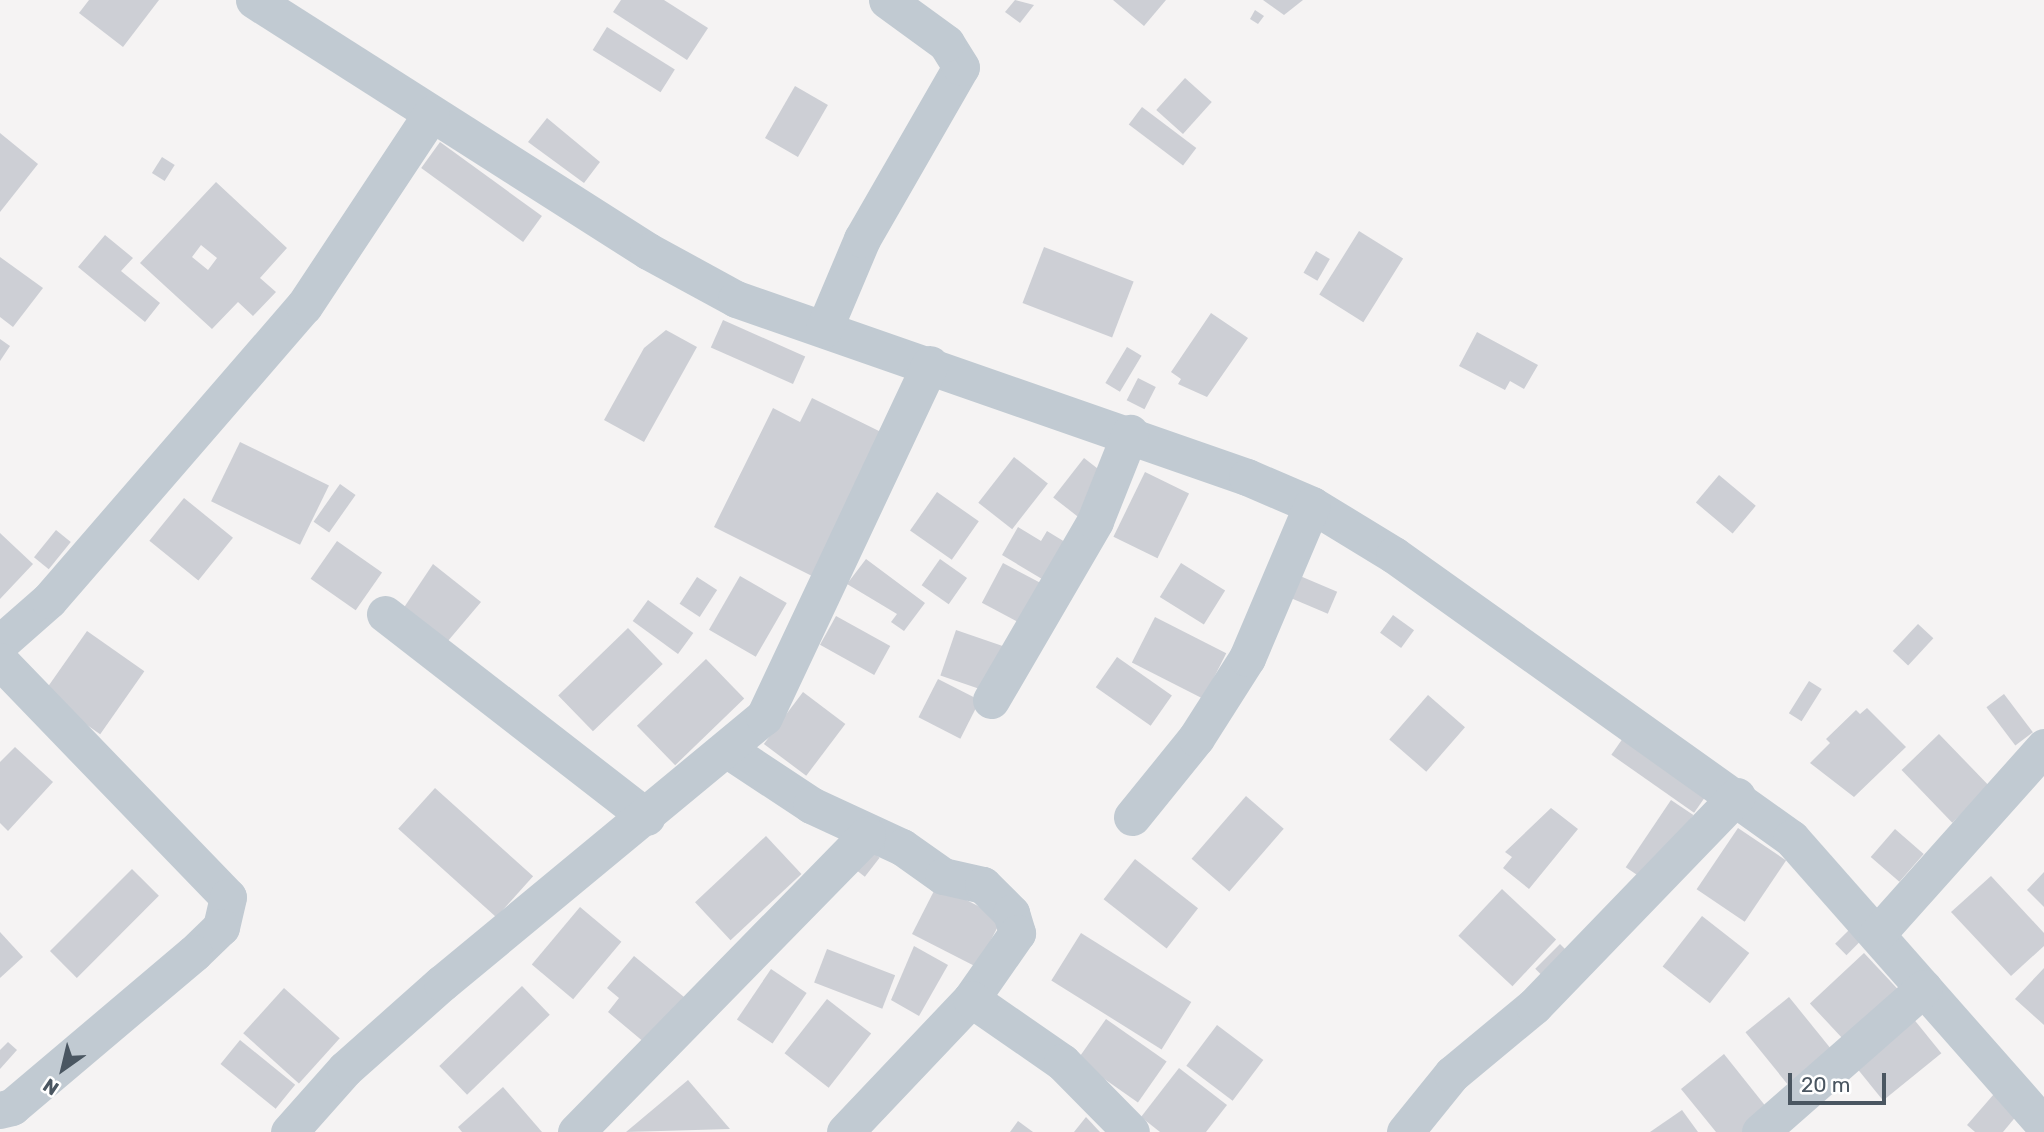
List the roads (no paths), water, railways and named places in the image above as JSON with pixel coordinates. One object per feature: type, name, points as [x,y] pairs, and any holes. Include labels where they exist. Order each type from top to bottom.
[{"type":"street","points":[[254,0],[659,257],[737,299],[1130,433],[1312,505],[1482,615],[1737,796],[1810,856],[2040,1117]]},
{"type":"street","points":[[824,329],[862,239],[961,67],[946,43],[887,0]]},
{"type":"street","points":[[0,643],[48,600],[296,316],[431,114]]},
{"type":"street","points":[[289,1132],[345,1069],[442,983],[728,750],[764,716],[930,364]]},
{"type":"street","points":[[991,700],[1095,521],[1130,433]]},
{"type":"street","points":[[1132,817],[1236,678],[1312,505]]},
{"type":"street","points":[[385,614],[647,817]]},
{"type":"street","points":[[0,661],[228,897],[221,927],[194,953],[12,1107],[0,1110]]},
{"type":"street","points":[[1877,934],[2044,747]]},
{"type":"street","points":[[728,750],[867,835],[902,847],[943,876],[983,885],[1011,912],[1017,933],[1010,951],[971,999],[845,1132]]},
{"type":"street","points":[[1405,1132],[1452,1074],[1534,1006],[1737,796]]},
{"type":"street","points":[[576,1132],[867,835]]},
{"type":"street","points":[[1760,1132],[1924,988]]},
{"type":"street","points":[[971,999],[1062,1062],[1131,1132]]}]
